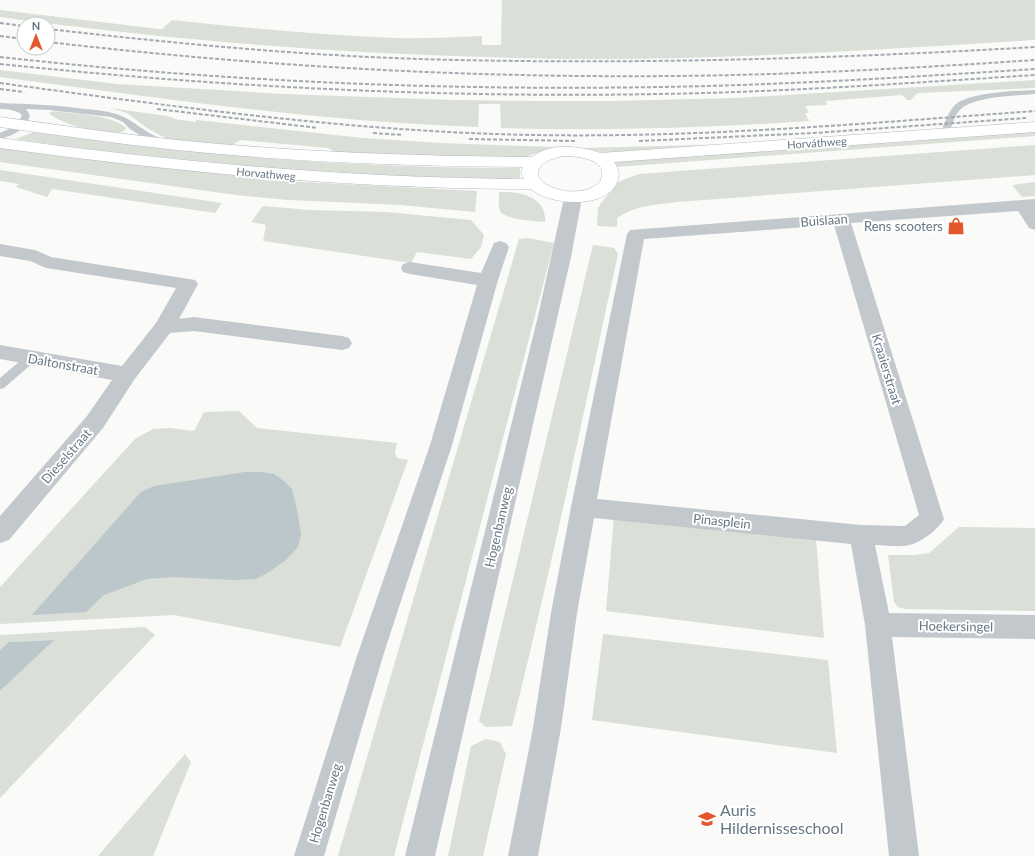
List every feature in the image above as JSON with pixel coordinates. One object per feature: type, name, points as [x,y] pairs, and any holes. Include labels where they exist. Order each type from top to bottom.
[{"type":"main road","name":"Horvathweg","points":[[0,122],[177,145],[379,160],[534,162]]},
{"type":"main road","name":"Horváthweg","points":[[599,158],[1035,127]]},
{"type":"main road","name":"Horváthweg","points":[[610,172],[1035,141]]},
{"type":"main road","name":"Horvathweg","points":[[0,143],[121,160],[266,174],[408,183],[534,184]]},
{"type":"main road","points":[[562,151],[579,151],[599,158],[608,167],[610,172],[608,183],[598,192],[591,195],[573,198],[550,194],[538,188],[534,184],[530,175],[534,162],[546,155],[562,151]]},
{"type":"street","name":"Hogenbanweg","points":[[420,856],[455,717],[531,384],[563,254],[573,198]]},
{"type":"street","name":"Buislaan","points":[[583,507],[636,234],[1029,205]]},
{"type":"street","points":[[1029,205],[1035,224]]},
{"type":"street","name":"Kraaierstraat","points":[[841,219],[932,519]]},
{"type":"street","name":"Hogenbanweg","points":[[309,856],[368,664],[441,445],[488,280],[500,246]]},
{"type":"street","name":"Dieselstraat","points":[[0,250],[35,256],[46,262],[188,284],[164,327],[127,375],[95,422],[0,532]]},
{"type":"street","points":[[410,268],[488,280]]},
{"type":"street","points":[[164,327],[194,324],[342,343]]},
{"type":"street","name":"Daltonstraat","points":[[0,352],[127,375]]},
{"type":"street","points":[[523,856],[547,728],[564,613],[583,507]]},
{"type":"street","name":"Pinasplein","points":[[583,507],[861,535],[909,536],[932,519]]},
{"type":"street","points":[[861,535],[878,624],[904,856]]},
{"type":"street","name":"Hoekersingel","points":[[878,624],[1035,627]]},
{"type":"lane","points":[[944,134],[957,108],[963,103],[1009,94],[1035,92]]},
{"type":"lane","name":"Horvathweg","points":[[0,106],[23,111],[26,115],[22,125]]},
{"type":"lane","name":"Horvathweg","points":[[0,106],[55,107],[112,115],[126,120],[133,127],[152,139],[177,145]]},
{"type":"lane","points":[[0,136],[22,125]]},
{"type":"lane","points":[[0,385],[31,358]]},
{"type":"shaded area","points":[[502,0],[1035,0],[1035,40],[816,53],[652,59],[448,56],[298,48],[74,27],[56,25],[56,17],[159,29],[162,29],[172,20],[283,31],[366,37],[416,38],[482,36],[482,45],[501,45]]},
{"type":"shaded area","points":[[0,10],[50,16],[16,16],[16,19],[0,17]]},
{"type":"shaded area","points":[[0,70],[117,84],[283,94],[454,100],[612,101],[736,98],[1035,80],[1035,88],[917,93],[911,100],[907,100],[902,95],[826,101],[827,105],[805,106],[809,113],[805,113],[809,121],[655,128],[540,129],[501,128],[500,104],[479,104],[478,127],[421,124],[307,115],[136,95],[0,77]]},
{"type":"shaded area","points":[[110,108],[167,116],[174,119],[195,122],[197,120],[363,138],[440,143],[554,147],[522,158],[339,154],[328,148],[241,140],[230,147],[169,140],[147,128],[127,113]]},
{"type":"shaded area","points":[[54,111],[102,117],[119,123],[126,128],[119,133],[99,132],[64,122],[49,113]]},
{"type":"shaded area","points":[[34,132],[163,148],[266,158],[350,164],[520,168],[520,179],[422,178],[245,167],[133,156],[15,139]]},
{"type":"shaded area","points":[[1035,132],[1035,136],[616,167],[613,162]]},
{"type":"shaded area","points":[[736,144],[607,153],[583,148]]},
{"type":"shaded area","points":[[1035,145],[1035,175],[677,202],[646,206],[631,210],[617,218],[617,227],[597,226],[598,208],[618,182],[639,174]]},
{"type":"shaded area","points":[[0,147],[130,164],[303,182],[477,191],[475,212],[401,205],[289,200],[236,195],[0,162]]},
{"type":"shaded area","points":[[0,170],[222,203],[215,213],[52,189],[47,197],[16,187],[19,184],[0,181]]},
{"type":"shaded area","points":[[1035,182],[1035,196],[1022,197],[1012,185]]},
{"type":"shaded area","points":[[499,192],[523,194],[531,197],[542,207],[545,222],[521,220],[503,214],[499,209]]},
{"type":"shaded area","points":[[263,206],[309,210],[386,212],[471,220],[484,235],[481,247],[471,259],[417,252],[411,263],[263,241],[266,225],[251,222]]},
{"type":"shaded area","points":[[528,238],[554,243],[394,856],[338,856],[519,239]]},
{"type":"shaded area","points":[[593,245],[614,248],[618,254],[567,490],[512,726],[486,727],[479,721]]},
{"type":"shaded area","points":[[239,411],[257,428],[397,443],[395,452],[397,458],[408,460],[340,647],[174,615],[0,624],[0,587],[135,439],[153,429],[170,428],[194,431],[204,412]]},
{"type":"shaded area","points":[[245,472],[274,474],[292,489],[301,535],[298,547],[286,560],[269,572],[256,579],[234,580],[175,577],[147,579],[104,595],[86,612],[32,615],[141,492],[154,486]]},
{"type":"shaded area","points":[[614,516],[816,539],[824,638],[606,611]]},
{"type":"shaded area","points":[[959,527],[1035,528],[1035,611],[905,609],[898,607],[894,602],[888,555],[915,555],[929,553]]},
{"type":"shaded area","points":[[145,627],[155,635],[0,798],[0,691],[53,640],[10,642],[0,650],[0,635]]},
{"type":"shaded area","points":[[603,634],[828,660],[837,753],[592,720]]},
{"type":"shaded area","points":[[54,640],[0,691],[0,650],[9,642]]},
{"type":"shaded area","points":[[486,739],[500,742],[506,754],[483,856],[448,856],[471,746]]},
{"type":"shaded area","points":[[185,754],[191,762],[153,856],[98,856]]},
{"type":"railway","points":[[0,23],[16,25]]},
{"type":"railway","points":[[56,30],[187,44],[326,55],[496,61],[727,60],[881,55],[1035,47]]},
{"type":"railway","points":[[0,36],[16,38]]},
{"type":"railway","points":[[56,43],[204,58],[282,64],[360,69],[516,75],[673,76],[809,73],[1035,60]]},
{"type":"railway","points":[[0,57],[88,66],[265,79],[353,84],[530,88],[619,88],[748,85],[1035,69]]},
{"type":"railway","points":[[0,64],[248,85],[412,92],[578,95],[660,94],[848,87],[1035,75]]},
{"type":"railway","points":[[0,83],[133,101],[333,124],[468,133],[535,135],[723,132],[848,125],[1035,111]]},
{"type":"railway","points":[[0,89],[24,92]]},
{"type":"railway","points":[[157,109],[318,128]]},
{"type":"railway","points":[[639,141],[814,133],[1026,118]]},
{"type":"railway","points":[[373,133],[403,135]]},
{"type":"railway","points":[[469,139],[575,141]]},
{"type":"place","name":"Rens scooters","points":[[956,226]]},
{"type":"place","name":"Auris Hildernisseschool","points":[[707,819]]}]
